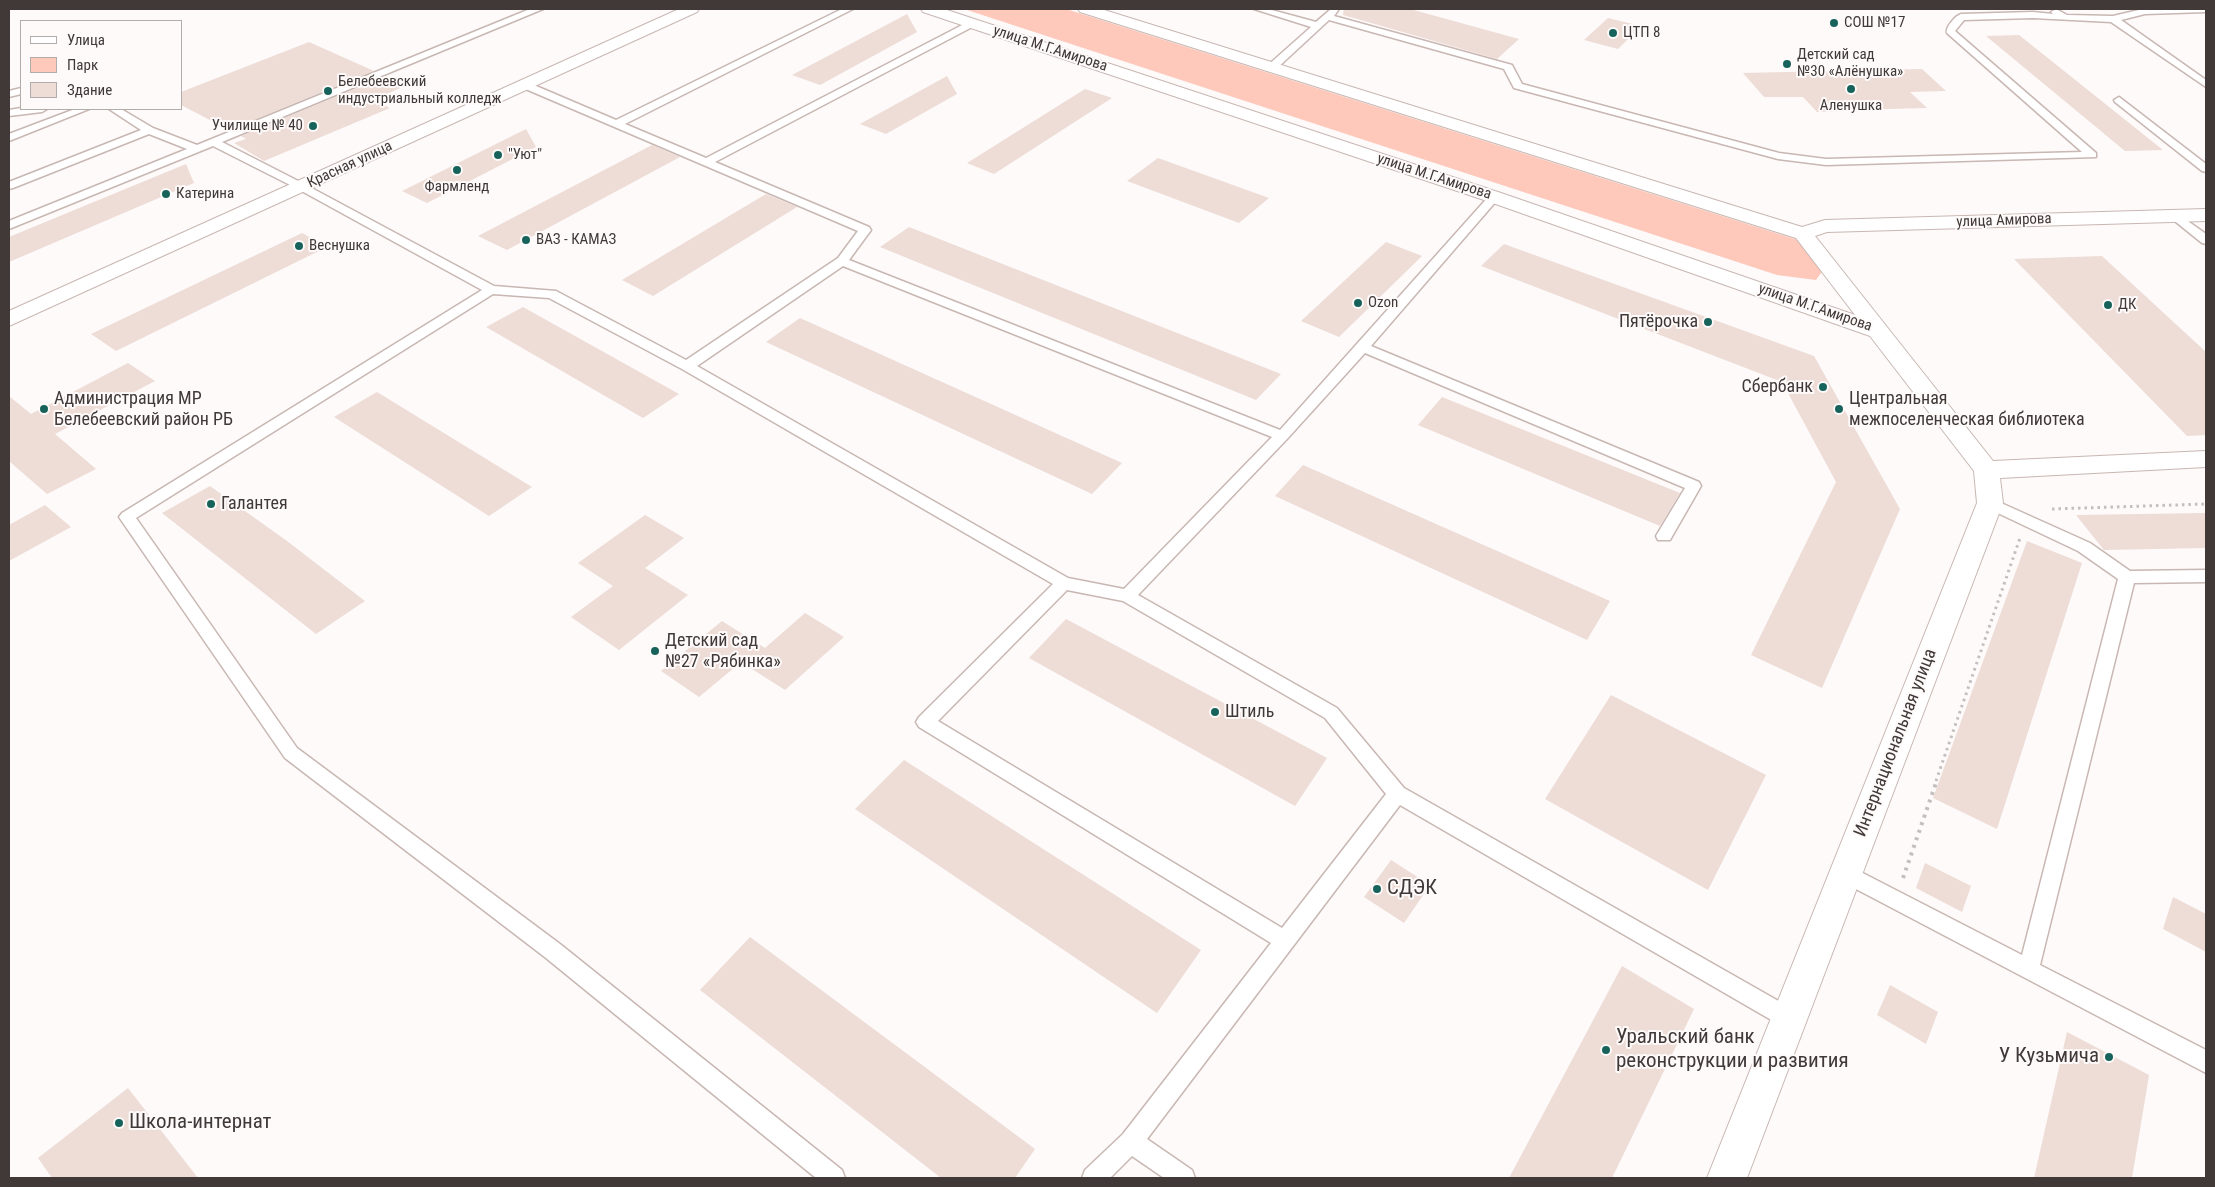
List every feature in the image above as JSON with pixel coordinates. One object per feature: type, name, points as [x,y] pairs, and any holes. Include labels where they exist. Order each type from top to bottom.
[{"type":"street","name":"Красная улица","points":[[9,318],[302,187],[691,9]]},
{"type":"street","name":"улица М.Г.Амирова","points":[[929,9],[1557,218],[1878,330]]},
{"type":"street","points":[[1086,9],[1803,234]]},
{"type":"street","name":"улица Амирова","points":[[1803,234],[1825,226],[2206,215]]},
{"type":"street","name":"улица М.Г.Амирова","points":[[1803,234],[1878,330]]},
{"type":"street","points":[[1878,330],[1986,470],[2206,459]]},
{"type":"street","name":"Интернациональная улица","points":[[1728,1178],[1844,873],[1990,503],[1986,470]]},
{"type":"lane","points":[[9,225],[538,9]]},
{"type":"lane","points":[[617,124],[849,9]]},
{"type":"lane","points":[[1259,9],[1318,26]]},
{"type":"lane","points":[[1271,68],[1336,9]]},
{"type":"lane","points":[[2053,9],[2066,18]]},
{"type":"lane","points":[[1328,17],[1508,67],[1518,86],[1778,156],[1826,162],[2092,154],[1950,31],[1961,17],[2033,15],[2113,19],[2145,11],[2206,9]]},
{"type":"lane","points":[[2113,19],[2206,84]]},
{"type":"lane","points":[[707,162],[973,23]]},
{"type":"lane","points":[[525,85],[865,230],[842,261],[687,366]]},
{"type":"lane","points":[[2119,100],[2206,169]]},
{"type":"lane","points":[[9,113],[34,110]]},
{"type":"lane","points":[[9,138],[81,110]]},
{"type":"lane","points":[[116,110],[149,130],[195,148]]},
{"type":"lane","points":[[9,186],[149,130]]},
{"type":"lane","points":[[213,142],[302,187],[491,290],[552,294],[687,366],[1064,583],[1127,596],[1331,713],[1397,794],[1788,1018]]},
{"type":"lane","points":[[2194,160],[2206,159]]},
{"type":"lane","points":[[1127,596],[1282,436],[1363,347],[1494,197]]},
{"type":"lane","points":[[2175,216],[2206,240]]},
{"type":"lane","points":[[842,261],[1282,436]]},
{"type":"lane","points":[[491,290],[126,517],[291,753],[553,951],[834,1178]]},
{"type":"lane","points":[[1363,347],[1694,486],[1664,536]]},
{"type":"lane","points":[[1990,503],[2084,548],[2127,577],[2206,576]]},
{"type":"lane","points":[[2029,968],[2127,577]]},
{"type":"lane","points":[[1064,583],[925,722],[1285,940]]},
{"type":"lane","points":[[1093,1178],[1131,1142],[1397,794]]},
{"type":"lane","points":[[1844,873],[2206,1062]]},
{"type":"lane","points":[[1131,1142],[1184,1178]]},
{"type":"path","points":[[1896,900],[2026,520],[2040,510],[2206,504]]},
{"type":"green space","points":[[964,9],[1066,9],[1801,241],[1827,265],[1816,280],[1777,275]]},
{"type":"building","points":[[1344,9],[1410,9],[1519,39],[1497,59],[1343,15]]},
{"type":"building","points":[[907,14],[917,32],[820,85],[792,75]]},
{"type":"building","name":"ЦТП 8","points":[[1608,18],[1641,26],[1618,49],[1584,40]]},
{"type":"building","points":[[2019,35],[2163,150],[2125,151],[1986,36]]},
{"type":"building","points":[[309,42],[374,71],[229,130],[182,106],[182,92]]},
{"type":"building","name":"Аленушка","points":[[1922,69],[1946,91],[1910,92],[1927,108],[1817,112],[1803,97],[1764,97],[1743,73]]},
{"type":"building","name":"Училище № 40","points":[[386,76],[407,85],[373,100],[390,108],[264,161],[234,143],[246,139],[241,136]]},
{"type":"building","points":[[947,76],[957,94],[886,134],[860,124]]},
{"type":"building","points":[[1085,89],[1112,98],[994,174],[967,163]]},
{"type":"building","name":"\"Уют\"","points":[[526,129],[536,147],[427,203],[402,191]]},
{"type":"building","points":[[652,145],[680,157],[507,250],[478,236]]},
{"type":"building","points":[[1158,158],[1269,198],[1239,223],[1127,181]]},
{"type":"building","points":[[186,164],[194,183],[9,262],[9,237]]},
{"type":"building","points":[[766,194],[797,207],[653,296],[622,280]]},
{"type":"building","points":[[909,227],[1281,374],[1256,400],[880,247]]},
{"type":"building","points":[[302,233],[327,247],[116,351],[91,334]]},
{"type":"building","points":[[1386,242],[1422,256],[1339,337],[1301,321]]},
{"type":"building","points":[[1504,244],[1814,356],[1900,509],[1822,688],[1751,655],[1836,482],[1782,382],[1481,266]]},
{"type":"building","name":"ДК","points":[[2102,256],[2206,352],[2206,435],[2187,436],[2014,259]]},
{"type":"building","points":[[523,307],[679,394],[643,418],[486,327]]},
{"type":"building","points":[[800,318],[1122,463],[1092,494],[766,342]]},
{"type":"building","points":[[128,363],[155,381],[55,434],[96,469],[47,494],[9,461],[9,396],[31,414]]},
{"type":"building","points":[[377,392],[532,487],[489,516],[334,417]]},
{"type":"building","points":[[1442,397],[1680,493],[1660,526],[1418,425]]},
{"type":"building","points":[[1303,465],[1610,601],[1587,640],[1275,496]]},
{"type":"building","points":[[210,486],[287,541],[365,601],[316,634],[162,513]]},
{"type":"building","points":[[45,505],[71,527],[9,561],[9,525]]},
{"type":"building","points":[[2206,513],[2206,548],[2104,550],[2076,515]]},
{"type":"building","points":[[645,515],[684,538],[645,568],[688,595],[619,650],[571,617],[613,586],[578,563]]},
{"type":"building","points":[[2027,541],[2082,563],[1997,829],[1933,798]]},
{"type":"building","points":[[805,613],[844,637],[785,690],[741,662],[699,697],[661,671],[722,621],[765,648]]},
{"type":"building","points":[[1066,619],[1327,758],[1295,806],[1029,658]]},
{"type":"building","points":[[1611,695],[1766,775],[1708,890],[1545,799]]},
{"type":"building","points":[[904,760],[1201,950],[1157,1013],[855,809]]},
{"type":"building","points":[[1391,860],[1430,885],[1404,923],[1364,897]]},
{"type":"building","points":[[1925,863],[1971,886],[1962,912],[1916,888]]},
{"type":"building","points":[[2173,897],[2206,914],[2206,952],[2163,929]]},
{"type":"building","points":[[750,937],[1035,1149],[1015,1178],[941,1178],[700,990]]},
{"type":"building","points":[[1622,966],[1694,1009],[1612,1178],[1509,1178]]},
{"type":"building","points":[[1890,985],[1938,1012],[1926,1044],[1877,1015]]},
{"type":"building","points":[[2067,1032],[2149,1075],[2132,1178],[2034,1178]]},
{"type":"building","name":"Школа-интернат","points":[[128,1088],[198,1178],[52,1178],[38,1158]]},
{"type":"place","name":"СОШ №17","points":[[1834,23]]},
{"type":"place","name":"ЦТП 8","points":[[1613,33]]},
{"type":"place","name":"Детский сад №30 «Алёнушка»","points":[[1787,64]]},
{"type":"place","name":"Аленушка","points":[[1851,89]]},
{"type":"place","name":"Белебеевский индустриальный колледж","points":[[328,91]]},
{"type":"place","name":"Училище № 40","points":[[313,126]]},
{"type":"place","name":"\"Уют\"","points":[[498,155]]},
{"type":"place","name":"Фармленд","points":[[457,170]]},
{"type":"place","name":"Катерина","points":[[166,194]]},
{"type":"place","name":"ВАЗ - КАМАЗ","points":[[526,240]]},
{"type":"place","name":"Веснушка","points":[[299,246]]},
{"type":"place","name":"Ozon","points":[[1358,303]]},
{"type":"place","name":"ДК","points":[[2108,305]]},
{"type":"place","name":"Пятёрочка","points":[[1708,322]]},
{"type":"place","name":"Сбербанк","points":[[1823,387]]},
{"type":"place","name":"Администрация МР Белебеевский район РБ","points":[[44,409]]},
{"type":"place","name":"Центральная межпоселенческая библиотека","points":[[1839,409]]},
{"type":"place","name":"Галантея","points":[[211,504]]},
{"type":"place","name":"Детский сад №27 «Рябинка»","points":[[655,651]]},
{"type":"place","name":"Штиль","points":[[1215,712]]},
{"type":"place","name":"СДЭК","points":[[1377,889]]},
{"type":"place","name":"Уральский банк реконструкции и развития","points":[[1606,1050]]},
{"type":"place","name":"У Кузьмича","points":[[2109,1057]]},
{"type":"place","name":"Школа-интернат","points":[[119,1123]]}]
